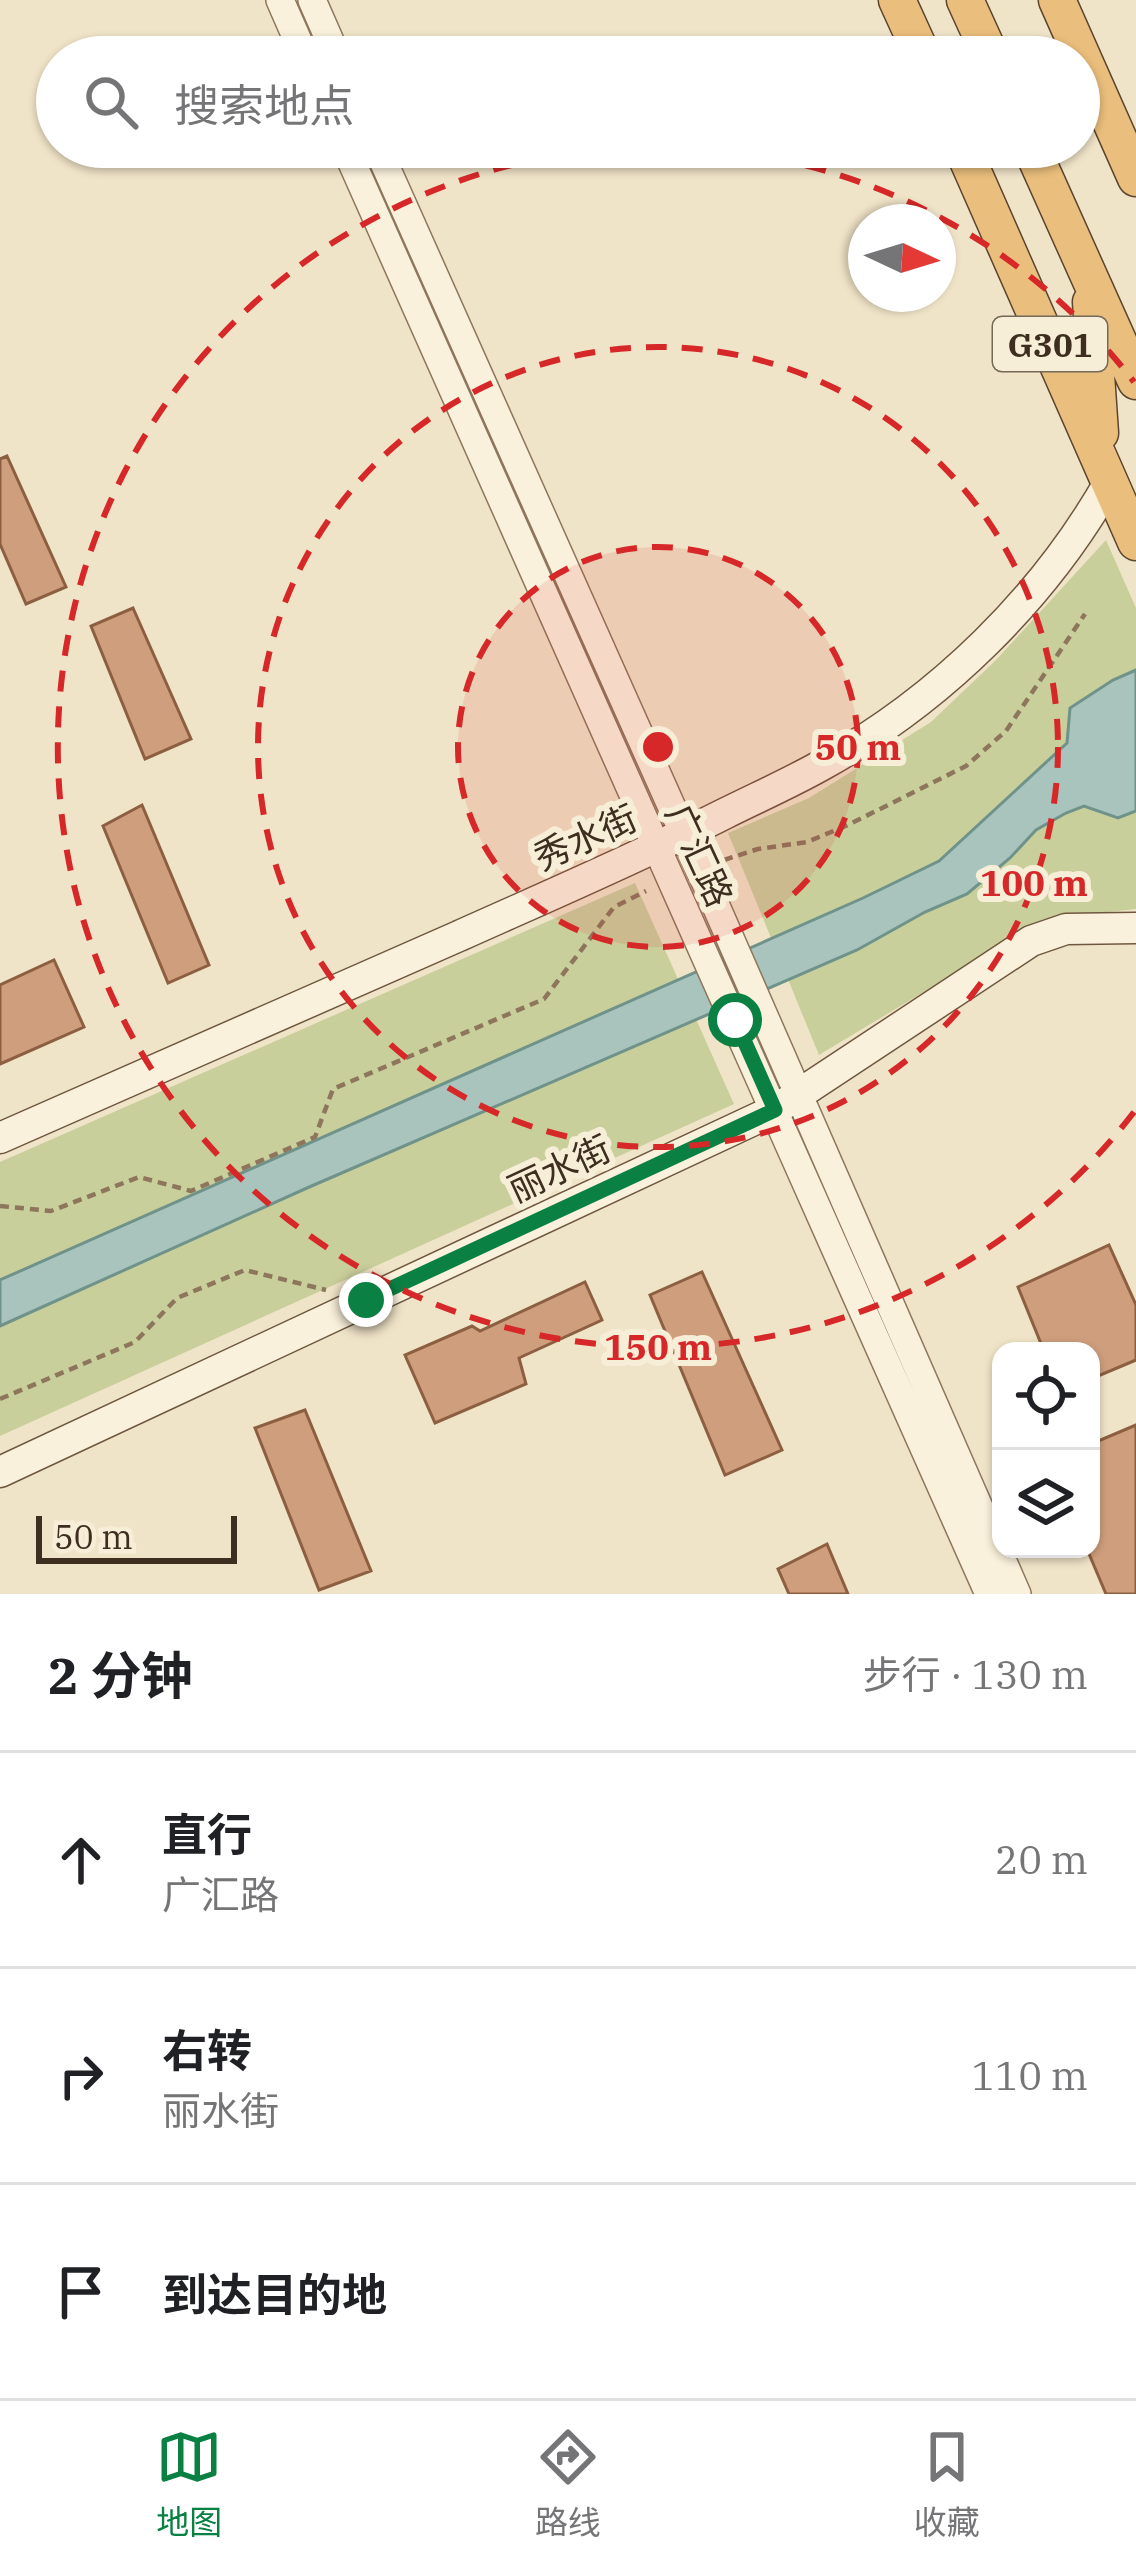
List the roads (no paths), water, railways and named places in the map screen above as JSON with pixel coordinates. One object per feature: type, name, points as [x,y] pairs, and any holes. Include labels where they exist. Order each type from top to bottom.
[{"type":"highway","points":[[897,0],[913,36]]},
{"type":"highway","points":[[965,0],[981,36]]},
{"type":"highway","points":[[1058,0],[1074,36]]},
{"type":"highway","points":[[1100,96],[1136,178]]},
{"type":"highway","name":"G301","points":[[971,168],[1136,542]]},
{"type":"highway","points":[[1041,168],[1136,381]]},
{"type":"highway","points":[[1089,275],[1106,472]]},
{"type":"main road","name":"秀水街","points":[[0,1138],[670,842],[824,764],[952,674],[1014,612],[1091,514],[1106,472]]},
{"type":"main road","name":"丽水街","points":[[0,1472],[787,1104],[1031,940],[1066,929],[1136,928]]},
{"type":"street","points":[[280,0],[296,36]]},
{"type":"street","points":[[312,0],[328,36]]},
{"type":"street","name":"广汇路","points":[[355,168],[670,842],[699,869],[716,906],[748,1015]]},
{"type":"street","name":"广汇路","points":[[386,168],[670,842],[671,879],[748,1015],[989,1594]]},
{"type":"street","name":"广汇路","points":[[787,1104],[1017,1594]]},
{"type":"water","points":[[1136,670],[1136,811],[1118,818],[1084,806],[1066,813],[1036,830],[967,894],[857,950],[0,1326],[0,1280],[939,861],[1067,743],[1070,708]]}]
